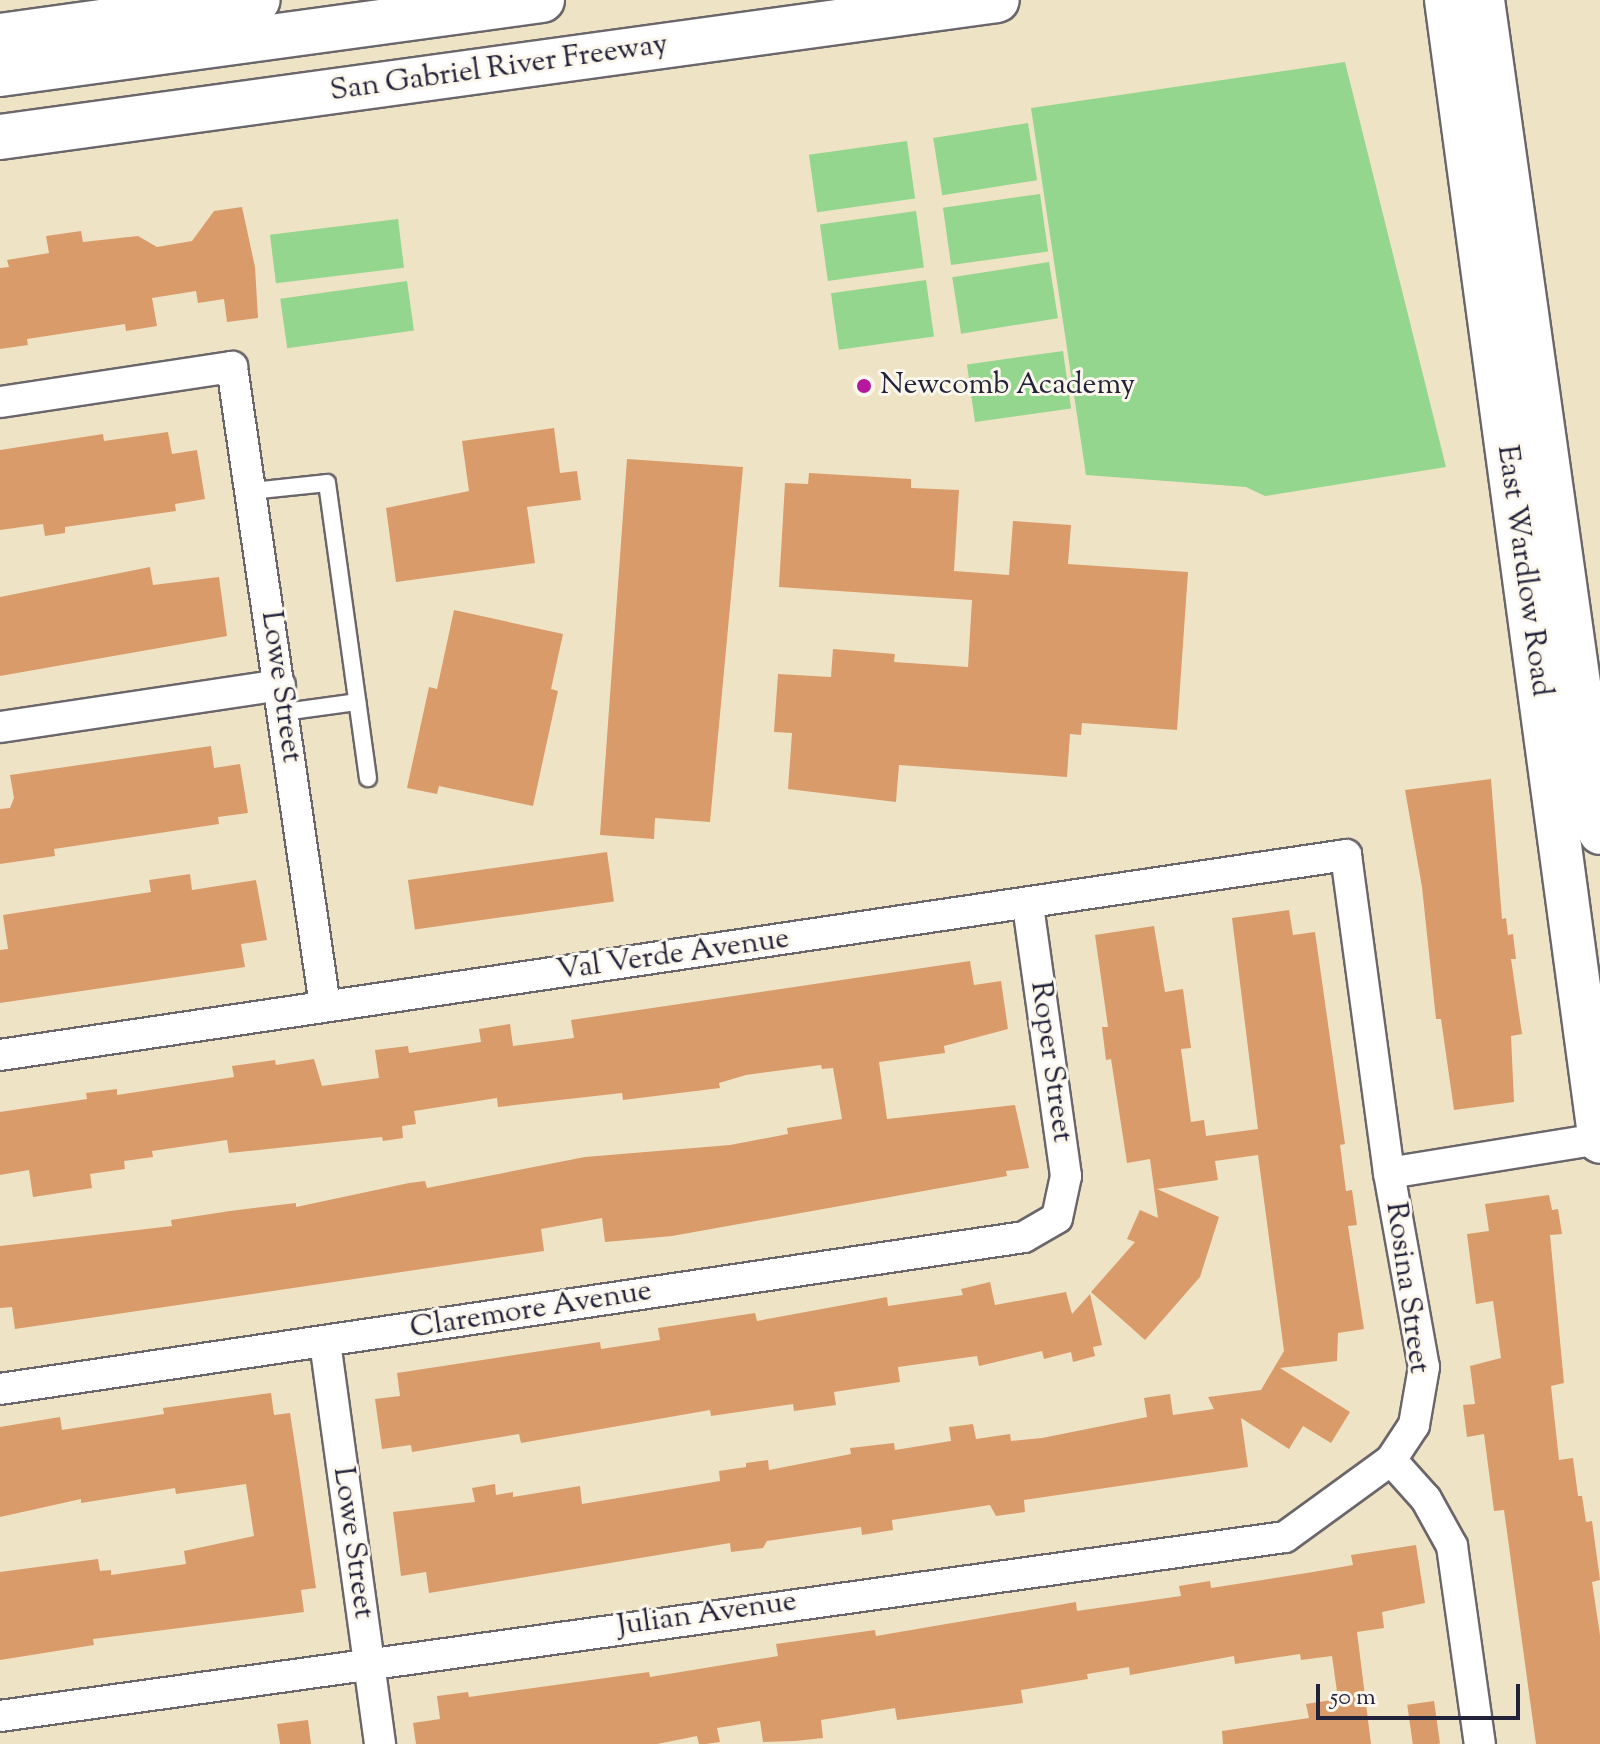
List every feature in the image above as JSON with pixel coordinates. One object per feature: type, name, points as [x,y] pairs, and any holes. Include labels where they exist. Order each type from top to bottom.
[{"type":"highway","points":[[0,36],[258,0]]},
{"type":"highway","points":[[0,74],[542,0]]},
{"type":"highway","name":"San Gabriel River Freeway","points":[[0,137],[997,0]]},
{"type":"highway","points":[[0,100],[88,89],[141,118]]},
{"type":"main road","name":"East Wardlow Road","points":[[1465,3],[1600,833]]},
{"type":"main road","name":"East Wardlow Road","points":[[1465,3],[1600,1140]]},
{"type":"street","name":"Lowe Street","points":[[0,402],[232,367],[325,1006]]},
{"type":"street","points":[[0,727],[282,698]]},
{"type":"street","name":"Val Verde Avenue","points":[[0,1055],[1028,905],[1346,855]]},
{"type":"street","name":"Rosina Street","points":[[1346,855],[1389,1173],[1424,1367],[1414,1425],[1391,1460]]},
{"type":"street","name":"Roper Street","points":[[1028,905],[1066,1176],[1057,1218]]},
{"type":"street","points":[[1389,1173],[1600,1140]]},
{"type":"street","name":"Claremore Avenue","points":[[0,1389],[1024,1237],[1057,1218]]},
{"type":"street","name":"Lowe Street","points":[[325,1342],[380,1744]]},
{"type":"street","points":[[1391,1460],[1426,1499],[1452,1546],[1480,1744]]},
{"type":"street","name":"Julian Avenue","points":[[0,1716],[368,1662],[1285,1537],[1391,1460]]},
{"type":"lane","points":[[251,491],[327,483],[368,778]]},
{"type":"lane","points":[[282,698],[357,702]]},
{"type":"green space","points":[[1345,62],[1446,467],[1265,496],[1246,487],[1086,475],[1031,108]]},
{"type":"green space","points":[[1028,123],[1037,180],[942,195],[933,138]]},
{"type":"green space","points":[[907,141],[915,198],[817,212],[809,155]]},
{"type":"green space","points":[[1040,194],[1048,251],[951,265],[943,208]]},
{"type":"green space","points":[[916,211],[924,267],[828,281],[820,224]]},
{"type":"green space","points":[[398,219],[404,268],[276,283],[270,235]]},
{"type":"green space","points":[[1049,262],[1058,318],[961,334],[952,277]]},
{"type":"green space","points":[[926,280],[934,336],[839,350],[831,293]]},
{"type":"green space","points":[[407,281],[414,331],[287,348],[280,299]]},
{"type":"green space","points":[[1063,351],[1071,408],[975,422],[967,364]]},
{"type":"building","points":[[242,207],[255,267],[258,318],[227,322],[224,299],[198,303],[196,291],[152,298],[157,326],[126,331],[125,324],[27,339],[28,345],[0,349],[0,268],[9,267],[7,260],[49,253],[46,236],[81,231],[83,242],[138,236],[157,247],[192,241],[214,211]]},
{"type":"building","points":[[554,428],[560,473],[577,471],[581,500],[527,507],[535,563],[396,582],[386,508],[469,491],[462,441]]},
{"type":"building","points":[[168,432],[172,454],[197,450],[205,499],[175,504],[176,511],[65,527],[65,533],[45,536],[43,524],[0,530],[0,450],[103,434],[104,441]]},
{"type":"building","points":[[627,459],[743,467],[710,822],[655,818],[654,839],[600,835]]},
{"type":"building","points":[[809,473],[911,479],[911,488],[959,490],[954,571],[1009,575],[1013,521],[1071,525],[1068,564],[1188,572],[1177,730],[1082,723],[1081,735],[1070,734],[1067,777],[899,765],[896,802],[788,789],[792,733],[774,732],[778,674],[831,677],[833,649],[895,654],[894,662],[968,667],[972,600],[779,587],[785,483],[808,484]]},
{"type":"building","points":[[150,567],[153,585],[219,577],[227,636],[0,676],[0,597]]},
{"type":"building","points":[[454,610],[563,634],[551,689],[558,691],[533,806],[439,786],[437,794],[407,788],[429,687],[437,689]]},
{"type":"building","points":[[211,746],[214,768],[240,764],[248,813],[218,817],[219,824],[54,849],[55,856],[0,864],[0,809],[10,808],[14,798],[10,775]]},
{"type":"building","points":[[1491,779],[1502,919],[1506,918],[1508,935],[1513,934],[1516,959],[1511,959],[1522,1034],[1511,1036],[1514,1102],[1454,1110],[1441,1019],[1436,1019],[1422,887],[1405,790]]},
{"type":"building","points":[[607,852],[614,902],[415,929],[408,880]]},
{"type":"building","points":[[190,874],[192,890],[256,880],[267,940],[241,944],[245,967],[0,1003],[0,950],[8,949],[3,915],[151,892],[149,880]]},
{"type":"building","points":[[1289,910],[1293,935],[1315,932],[1345,1144],[1340,1145],[1346,1191],[1352,1190],[1357,1225],[1348,1226],[1364,1329],[1338,1333],[1337,1361],[1280,1368],[1350,1412],[1331,1443],[1303,1426],[1289,1449],[1241,1418],[1248,1467],[1024,1500],[1025,1512],[996,1516],[990,1505],[892,1520],[893,1530],[862,1535],[861,1527],[767,1541],[763,1548],[731,1552],[730,1543],[429,1593],[426,1572],[401,1576],[393,1512],[475,1502],[472,1488],[495,1484],[496,1495],[513,1492],[513,1497],[580,1486],[582,1504],[720,1481],[719,1471],[746,1467],[746,1463],[768,1460],[769,1470],[851,1454],[850,1448],[894,1443],[895,1450],[951,1441],[949,1427],[973,1424],[976,1439],[1010,1434],[1011,1441],[1042,1438],[1147,1417],[1144,1398],[1170,1394],[1173,1415],[1214,1409],[1208,1397],[1261,1390],[1284,1351],[1258,1155],[1215,1161],[1218,1180],[1157,1189],[1219,1217],[1200,1277],[1145,1340],[1091,1292],[1135,1242],[1127,1239],[1140,1210],[1158,1218],[1150,1159],[1127,1163],[1111,1059],[1106,1060],[1102,1027],[1108,1027],[1095,935],[1154,926],[1165,992],[1183,989],[1191,1048],[1181,1049],[1191,1122],[1204,1120],[1206,1136],[1258,1129],[1232,918]]},
{"type":"building","points":[[970,961],[974,985],[1001,981],[1008,1029],[944,1046],[945,1053],[879,1062],[887,1119],[1015,1105],[1029,1168],[1006,1171],[1007,1176],[672,1236],[605,1242],[602,1218],[541,1229],[544,1251],[15,1329],[12,1307],[0,1308],[0,1246],[172,1226],[171,1220],[230,1211],[296,1203],[296,1207],[409,1183],[425,1181],[427,1188],[585,1157],[730,1145],[788,1134],[787,1128],[842,1119],[833,1068],[822,1069],[821,1065],[746,1075],[719,1083],[720,1088],[623,1100],[622,1093],[498,1107],[497,1098],[414,1111],[416,1124],[402,1126],[403,1138],[383,1141],[382,1137],[229,1153],[227,1140],[152,1151],[153,1157],[124,1161],[125,1169],[90,1174],[92,1188],[33,1197],[29,1170],[0,1175],[0,1112],[87,1099],[86,1093],[117,1089],[117,1095],[234,1077],[232,1066],[275,1060],[276,1065],[314,1059],[322,1086],[379,1078],[375,1050],[408,1046],[409,1053],[481,1042],[479,1029],[510,1024],[513,1046],[574,1038],[571,1020]]},
{"type":"building","points":[[1549,1195],[1552,1210],[1558,1209],[1562,1234],[1550,1235],[1564,1383],[1551,1386],[1559,1460],[1573,1458],[1578,1496],[1582,1496],[1586,1522],[1592,1521],[1600,1580],[1592,1582],[1600,1635],[1600,1744],[1536,1744],[1504,1510],[1494,1511],[1484,1434],[1467,1437],[1463,1405],[1475,1404],[1470,1366],[1501,1358],[1493,1301],[1476,1304],[1467,1234],[1489,1231],[1485,1204]]},
{"type":"building","points":[[990,1282],[995,1305],[1066,1292],[1072,1314],[1090,1294],[1102,1345],[1093,1347],[1095,1356],[1073,1362],[1071,1352],[1044,1359],[1042,1351],[979,1366],[977,1356],[898,1367],[900,1382],[834,1392],[836,1405],[794,1411],[793,1404],[711,1416],[710,1410],[521,1443],[519,1434],[412,1452],[411,1445],[382,1449],[375,1399],[400,1396],[397,1373],[600,1342],[601,1349],[660,1340],[658,1328],[755,1313],[757,1321],[887,1297],[888,1306],[963,1295],[961,1289]]},
{"type":"building","points":[[271,1393],[274,1415],[290,1413],[299,1471],[316,1588],[301,1590],[304,1612],[93,1639],[94,1645],[0,1660],[0,1572],[98,1559],[100,1571],[111,1570],[111,1575],[186,1564],[184,1551],[254,1536],[246,1484],[176,1494],[175,1488],[81,1503],[81,1499],[0,1517],[0,1427],[60,1417],[62,1430],[164,1414],[163,1408]]},
{"type":"building","points":[[1416,1545],[1425,1603],[1382,1612],[1384,1628],[1357,1632],[1371,1744],[1223,1744],[1222,1731],[1309,1718],[1306,1704],[1338,1699],[1332,1656],[1301,1660],[1300,1654],[1235,1664],[1234,1656],[1130,1675],[1129,1667],[1087,1674],[1088,1679],[1021,1690],[1023,1703],[897,1720],[895,1708],[821,1720],[823,1738],[795,1741],[763,1742],[760,1721],[717,1728],[720,1742],[706,1744],[699,1744],[697,1736],[657,1744],[416,1744],[413,1723],[440,1719],[437,1696],[468,1692],[469,1697],[649,1672],[650,1677],[778,1656],[776,1644],[875,1630],[876,1636],[1076,1602],[1077,1611],[1181,1596],[1179,1586],[1210,1581],[1211,1588],[1313,1572],[1353,1565],[1351,1555]]},
{"type":"building","points":[[1434,1701],[1440,1744],[1413,1744],[1407,1705]]},
{"type":"building","points":[[308,1720],[311,1744],[280,1744],[277,1724]]},
{"type":"place","name":"Newcomb Academy","points":[[864,386]]}]
